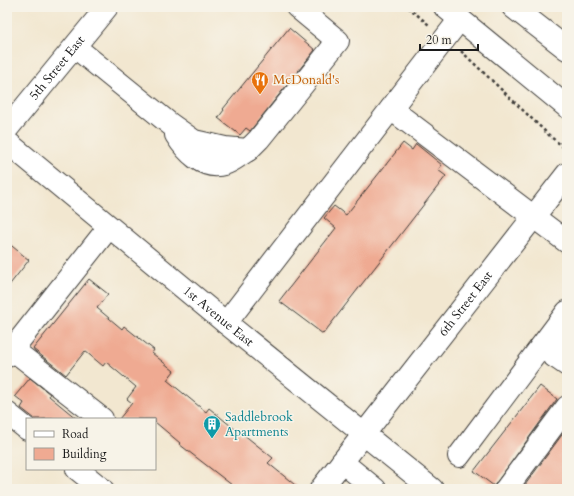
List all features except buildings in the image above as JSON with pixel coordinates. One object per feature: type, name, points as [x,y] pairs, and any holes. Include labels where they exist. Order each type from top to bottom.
[{"type":"street","name":"5th Street East","points":[[7,130],[107,7]]},
{"type":"street","points":[[75,47],[170,124],[194,141],[225,148],[248,150],[260,139],[338,40],[297,7]]},
{"type":"street","points":[[513,7],[567,49]]},
{"type":"street","points":[[226,323],[446,38],[453,13],[567,107]]},
{"type":"street","points":[[391,109],[567,242]]},
{"type":"street","name":"1st Avenue East","points":[[7,142],[226,323],[432,489]]},
{"type":"street","name":"6th Street East","points":[[321,489],[567,174]]},
{"type":"street","points":[[101,418],[10,352],[109,227]]},
{"type":"street","points":[[459,456],[558,353],[567,312]]},
{"type":"street","points":[[506,489],[567,407]]},
{"type":"street","points":[[7,413],[26,428]]},
{"type":"street","points":[[342,462],[374,489]]},
{"type":"street","points":[[78,470],[102,489]]},
{"type":"path","points":[[408,7],[469,57],[551,137],[567,150]]},
{"type":"place","name":"McDonald's","points":[[260,95]]},
{"type":"place","name":"Saddlebrook Apartments","points":[[212,439]]}]
